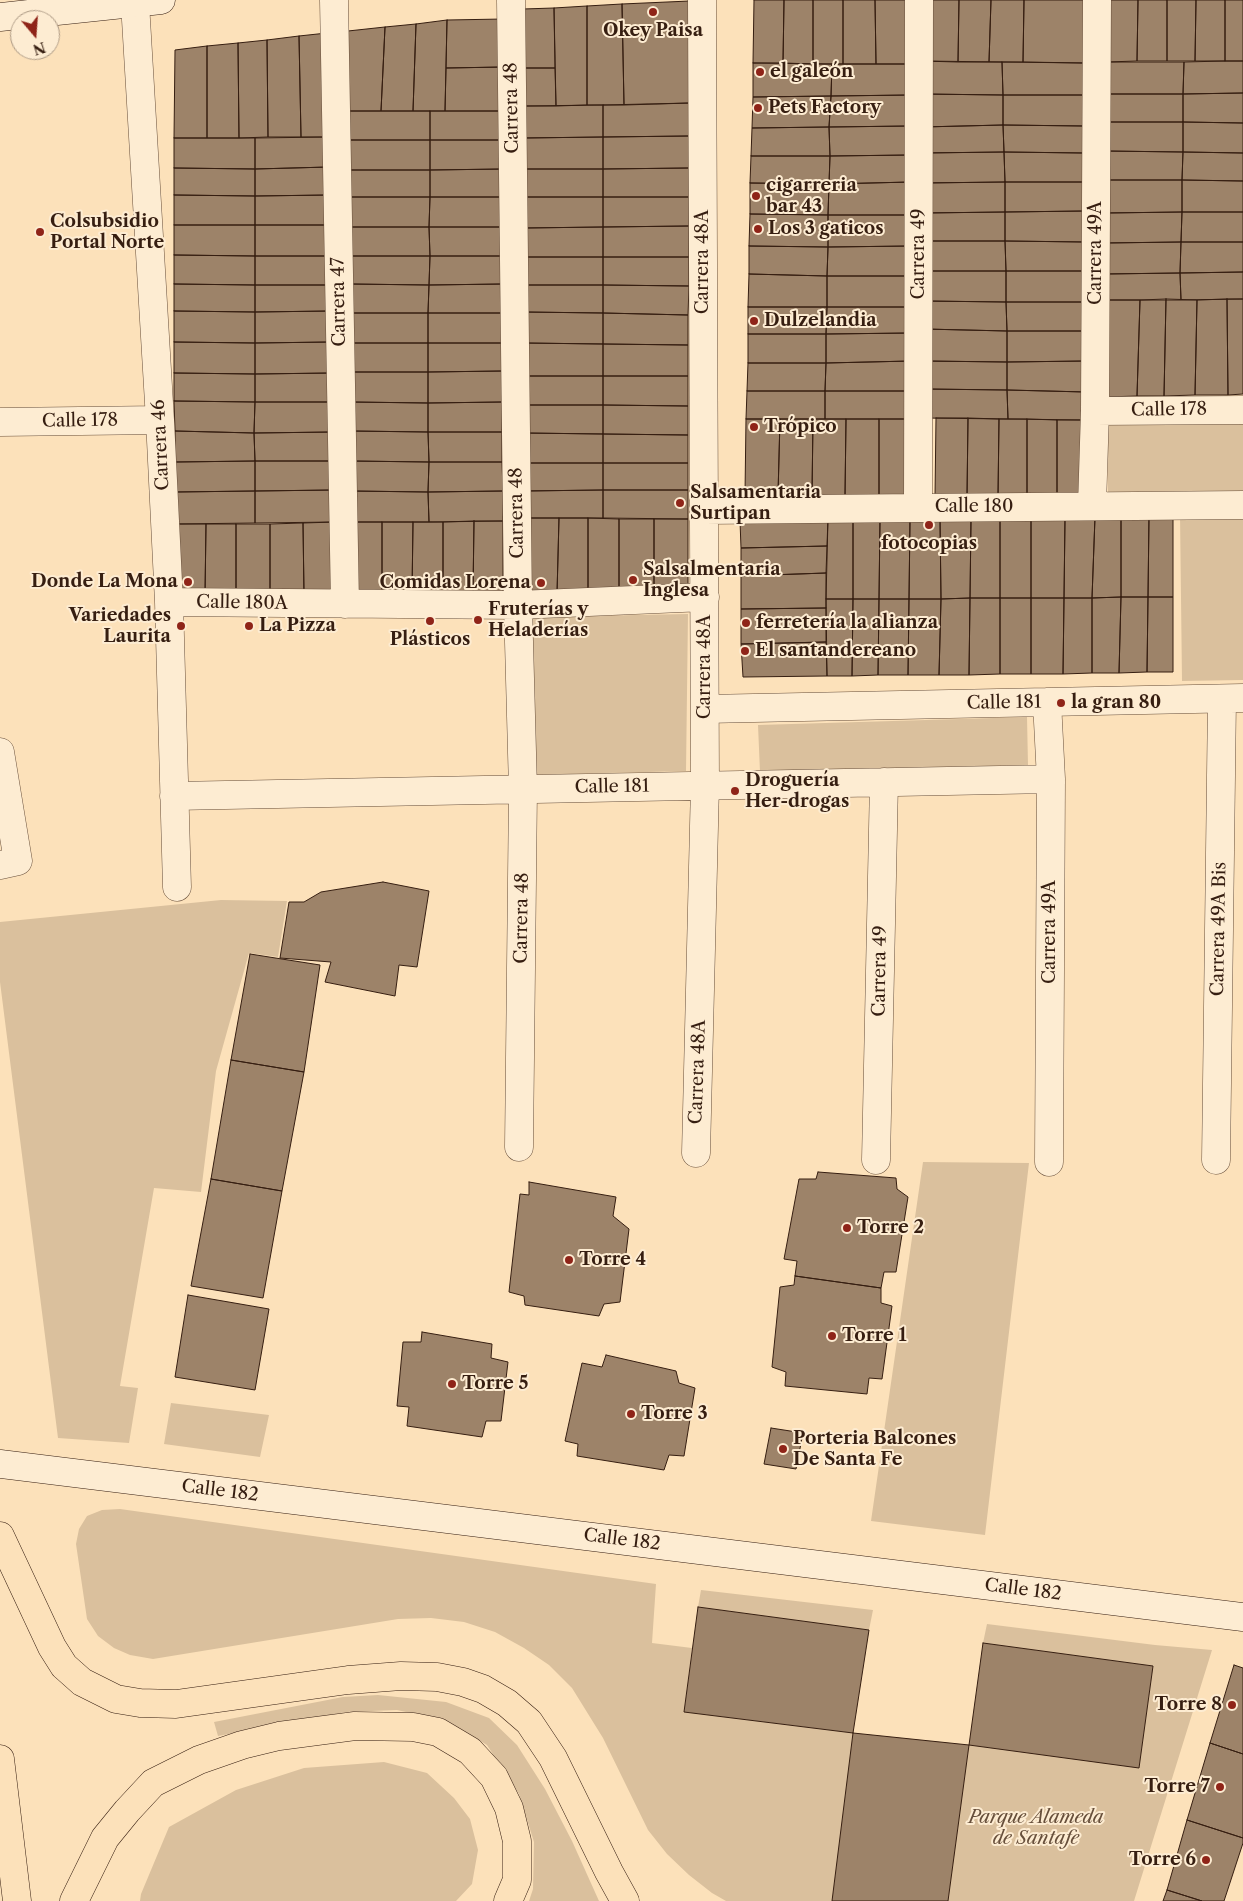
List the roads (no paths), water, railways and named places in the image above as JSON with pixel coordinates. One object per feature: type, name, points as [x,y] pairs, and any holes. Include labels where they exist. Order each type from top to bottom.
[{"type":"highway","points":[[0,1536],[52,1647],[64,1666],[82,1682],[116,1699],[140,1703],[176,1704],[348,1680],[401,1676],[436,1677],[463,1682],[483,1689],[507,1703],[529,1722],[553,1758],[625,1901]]},
{"type":"highway","points":[[74,1901],[105,1838],[127,1810],[153,1783],[199,1760],[242,1745],[279,1736],[355,1726],[413,1727],[438,1732],[470,1751],[494,1777],[509,1808],[517,1841],[517,1880],[508,1901]]},
{"type":"highway","points":[[0,1759],[17,1901]]},
{"type":"street","name":"Carrera 47","points":[[334,0],[344,604]]},
{"type":"street","name":"Carrera 48","points":[[511,0],[518,605],[523,789],[519,1147]]},
{"type":"street","name":"Carrera 48A","points":[[696,1153],[705,785],[702,0]]},
{"type":"street","name":"Carrera 49","points":[[918,507],[919,0]]},
{"type":"street","name":"Carrera 49A","points":[[1092,506],[1095,411],[1098,0]]},
{"type":"street","points":[[0,17],[148,1]]},
{"type":"street","name":"Carrera 46","points":[[148,1],[160,420],[169,602],[177,888]]},
{"type":"street","name":"Calle 178","points":[[1095,411],[1243,410]]},
{"type":"street","name":"Calle 178","points":[[0,422],[160,420]]},
{"type":"street","name":"Calle 180","points":[[705,510],[1243,505]]},
{"type":"street","name":"Calle 180A","points":[[169,602],[518,605],[705,597]]},
{"type":"street","name":"Calle 181","points":[[705,709],[1233,698]]},
{"type":"street","name":"Carrera 49A Bis","points":[[1216,1160],[1233,698]]},
{"type":"street","name":"Carrera 49A","points":[[1047,702],[1051,779],[1049,1162]]},
{"type":"street","points":[[0,752],[9,863]]},
{"type":"street","name":"Calle 181","points":[[174,796],[1051,779]]},
{"type":"street","name":"Carrera 49","points":[[876,1160],[884,782]]},
{"type":"street","name":"Calle 182","points":[[0,1464],[1243,1617]]},
{"type":"place","name":"Okey Paisa","points":[[653,12]]},
{"type":"place","name":"el galeón","points":[[760,72]]},
{"type":"place","name":"Pets Factory","points":[[758,108]]},
{"type":"place","name":"cigarreria bar 43","points":[[756,196]]},
{"type":"place","name":"Los 3 gaticos","points":[[758,229]]},
{"type":"place","name":"Colsubsidio Portal Norte","points":[[40,232]]},
{"type":"place","name":"Dulzelandia","points":[[754,321]]},
{"type":"place","name":"Trópico","points":[[754,427]]},
{"type":"place","name":"Salsamentaria Surtipan","points":[[680,503]]},
{"type":"place","name":"fotocopias","points":[[929,525]]},
{"type":"place","name":"Salsalmentaria Inglesa","points":[[633,580]]},
{"type":"place","name":"Donde La Mona","points":[[188,582]]},
{"type":"place","name":"Comidas Lorena","points":[[541,583]]},
{"type":"place","name":"Fruterías y Heladerías","points":[[478,620]]},
{"type":"place","name":"Plásticos","points":[[430,621]]},
{"type":"place","name":"ferretería la alianza","points":[[746,623]]},
{"type":"place","name":"Variedades Laurita","points":[[181,626]]},
{"type":"place","name":"La Pizza","points":[[249,626]]},
{"type":"place","name":"El santandereano","points":[[745,651]]},
{"type":"place","name":"la gran 80","points":[[1061,703]]},
{"type":"place","name":"Droguería Her-drogas","points":[[735,791]]},
{"type":"place","name":"Torre 2","points":[[847,1228]]},
{"type":"place","name":"Torre 4","points":[[569,1260]]},
{"type":"place","name":"Torre 1","points":[[832,1336]]},
{"type":"place","name":"Torre 5","points":[[452,1384]]},
{"type":"place","name":"Torre 3","points":[[631,1414]]},
{"type":"place","name":"Porteria Balcones De Santa Fe","points":[[783,1449]]},
{"type":"place","name":"Torre 8","points":[[1232,1705]]},
{"type":"place","name":"Torre 7","points":[[1220,1787]]},
{"type":"place","name":"Torre 6","points":[[1206,1860]]},
{"type":"park label","name":"Parque Alameda de Santafe","points":[[1036,1828]]}]
